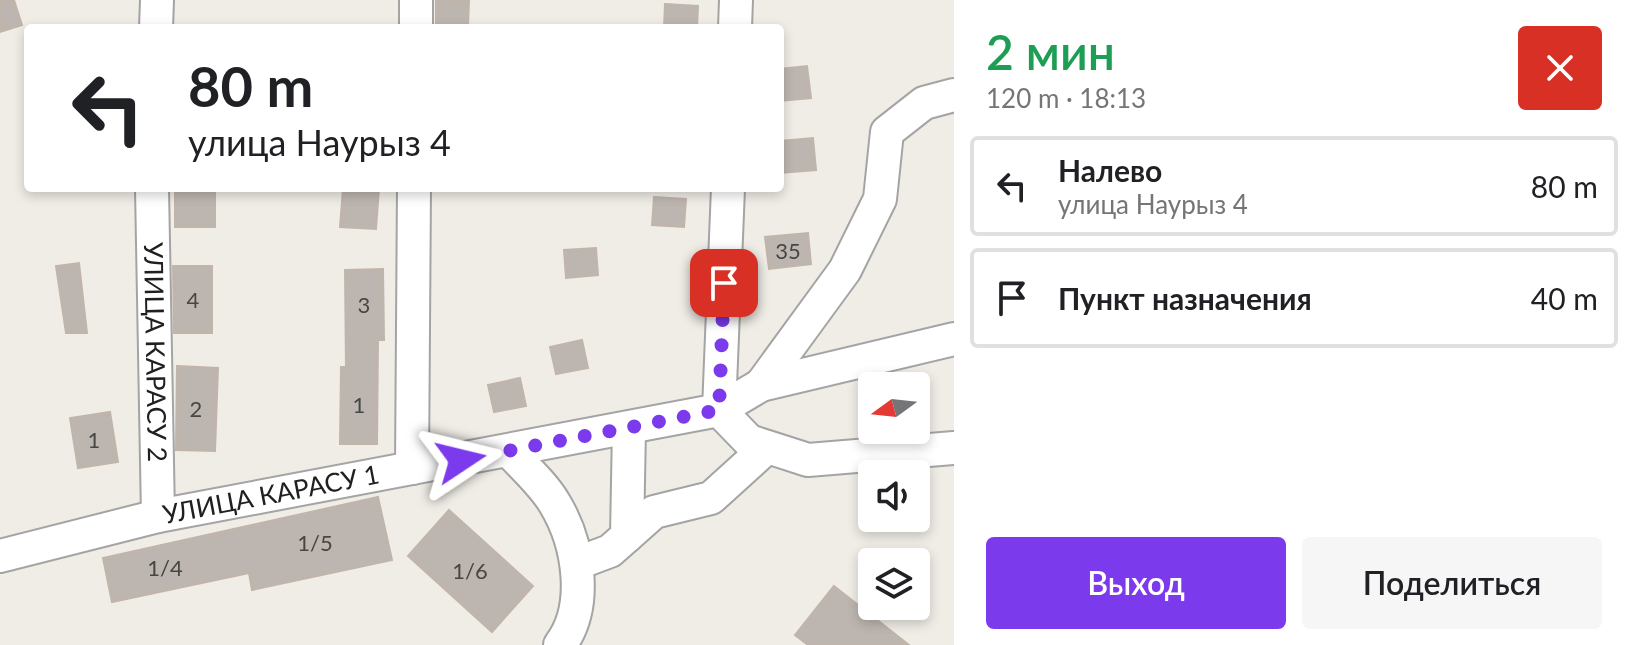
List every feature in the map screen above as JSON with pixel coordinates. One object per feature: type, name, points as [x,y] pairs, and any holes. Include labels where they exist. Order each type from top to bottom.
[{"type":"street","points":[[156,24],[157,0]]},
{"type":"street","points":[[416,0],[416,24]]},
{"type":"street","points":[[735,24],[736,0]]},
{"type":"street","points":[[761,385],[845,270],[880,199],[887,132],[924,103],[954,95]]},
{"type":"street","name":"УЛИЦА КАРАСУ 2","points":[[152,192],[158,516]]},
{"type":"street","points":[[412,468],[414,192]]},
{"type":"street","points":[[728,192],[719,410],[749,441],[765,449],[808,460],[954,448]]},
{"type":"street","points":[[761,385],[954,339]]},
{"type":"street","name":"УЛИЦА КАРАСУ 1","points":[[0,556],[158,516],[510,452],[719,410],[761,385]]},
{"type":"street","points":[[627,536],[629,428]]},
{"type":"street","points":[[578,563],[610,551],[654,512],[711,498],[765,449]]},
{"type":"street","points":[[510,452],[555,504],[578,563],[572,629],[560,645]]},
{"type":"building","points":[[0,0],[14,0],[22,25],[0,32]]},
{"type":"building","points":[[436,0],[469,0],[468,24],[436,24]]},
{"type":"building","points":[[665,4],[698,6],[697,24],[664,24]]},
{"type":"building","points":[[807,66],[811,98],[784,101],[784,69]]},
{"type":"building","points":[[813,138],[816,170],[784,173],[784,141]]},
{"type":"building","points":[[175,192],[215,192],[215,227],[175,227]]},
{"type":"building","points":[[343,192],[379,192],[376,229],[340,227]]},
{"type":"building","points":[[654,197],[686,199],[684,227],[652,225]]},
{"type":"building","points":[[808,233],[811,264],[769,269],[765,237]]},
{"type":"building","points":[[596,248],[598,275],[566,278],[564,250]]},
{"type":"building","points":[[79,263],[87,333],[66,333],[56,266]]},
{"type":"building","points":[[173,266],[212,266],[212,333],[174,333]]},
{"type":"building","points":[[383,269],[384,340],[378,340],[377,444],[340,444],[341,367],[346,367],[345,270]]},
{"type":"building","points":[[582,340],[588,368],[556,374],[550,347]]},
{"type":"building","points":[[177,366],[218,368],[215,451],[176,450]]},
{"type":"building","points":[[520,378],[526,406],[494,412],[488,385]]},
{"type":"building","points":[[110,412],[118,462],[78,468],[70,418]]},
{"type":"building","points":[[378,497],[392,560],[252,590],[249,573],[112,602],[103,558]]},
{"type":"building","points":[[449,510],[533,586],[492,632],[408,556]]},
{"type":"building","points":[[834,586],[858,605],[858,620],[877,620],[909,645],[808,645],[795,635]]},
{"type":"route","points":[[461,460],[719,410],[724,283]]}]
